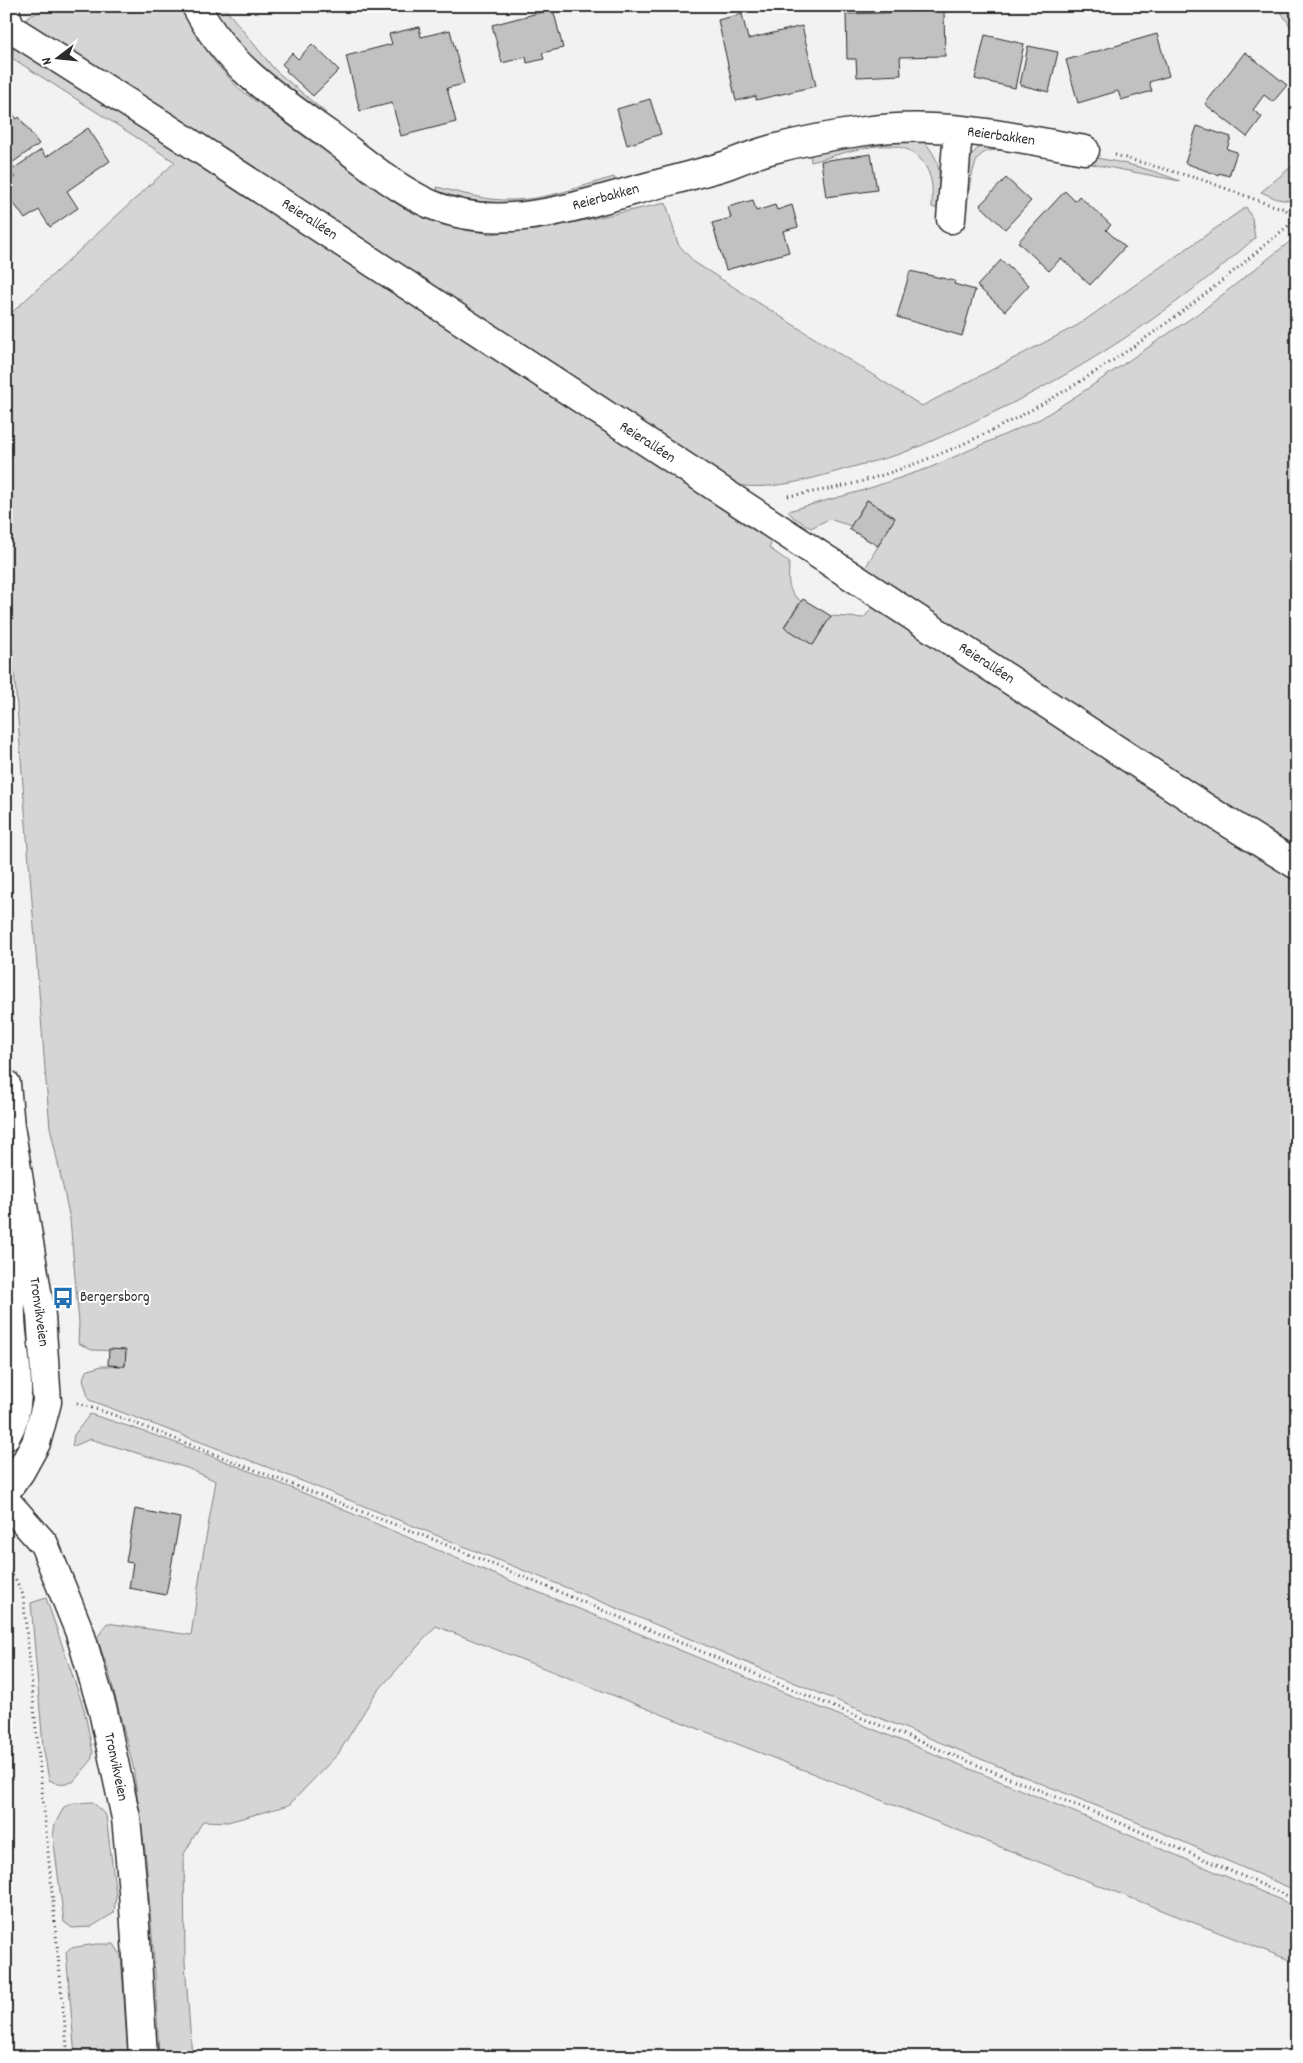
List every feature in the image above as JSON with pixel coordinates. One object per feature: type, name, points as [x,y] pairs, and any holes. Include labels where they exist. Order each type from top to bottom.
[{"type":"street","name":"Reierbakken","points":[[196,6],[206,24],[231,57],[258,84],[402,188],[431,204],[476,217],[509,218],[567,209],[725,165],[772,149],[864,131],[897,127],[958,130],[1085,150]]},
{"type":"street","name":"Reieralléen","points":[[6,14],[10,28],[166,127],[1221,818],[1297,865]]},
{"type":"street","points":[[951,219],[958,130]]},
{"type":"street","name":"Tronvikveien","points":[[6,1084],[10,1126],[41,1316],[47,1402],[36,1443],[20,1472],[6,1491]]},
{"type":"street","name":"Tronvikveien","points":[[6,1436],[15,1413],[18,1394],[11,1317],[10,1126]]},
{"type":"street","name":"Tronvikveien","points":[[6,1501],[44,1544],[80,1633],[103,1710],[126,1818],[133,1891],[143,2057]]},
{"type":"path","points":[[786,497],[861,482],[918,464],[974,439],[1048,402],[1122,356],[1210,291],[1296,219],[1285,209],[1203,180],[1146,162],[1102,151],[1085,150]]},
{"type":"path","points":[[72,1402],[114,1415],[437,1541],[820,1701],[1130,1827],[1297,1900]]},
{"type":"path","points":[[6,1568],[16,1578],[23,1595],[68,2057]]},
{"type":"shaded area","points":[[53,6],[184,6],[202,43],[213,60],[239,89],[400,206],[437,223],[491,234],[567,224],[666,203],[678,244],[694,262],[922,406],[1078,325],[1246,207],[1252,218],[1255,238],[1156,317],[1086,363],[973,422],[900,454],[820,476],[775,485],[745,486],[730,484],[26,24],[27,17]]},
{"type":"shaded area","points":[[216,6],[223,6],[275,70],[326,113],[320,116],[312,113],[244,51],[216,13]]},
{"type":"shaded area","points":[[1277,6],[1297,6],[1297,36]]},
{"type":"shaded area","points":[[14,45],[775,535],[769,548],[789,562],[790,588],[792,593],[801,601],[784,626],[813,645],[831,616],[864,618],[876,602],[1283,869],[1297,883],[1297,1891],[1151,1828],[855,1708],[602,1602],[267,1467],[89,1400],[83,1379],[86,1371],[101,1366],[125,1366],[126,1351],[92,1350],[78,1343],[79,1323],[70,1219],[50,1127],[6,565],[6,318],[175,162],[12,58]]},
{"type":"shaded area","points":[[871,140],[923,141],[935,157],[938,165],[938,209],[932,207],[931,180],[923,162],[912,152],[897,147],[880,146],[863,148],[811,162],[810,153]]},
{"type":"shaded area","points":[[989,145],[1005,145],[1003,150],[985,153],[977,160],[964,223],[966,175],[971,157],[978,148]]},
{"type":"shaded area","points":[[1074,155],[1128,164],[1180,181],[1071,160]]},
{"type":"shaded area","points":[[1297,162],[1297,202],[1277,199],[1261,192]]},
{"type":"shaded area","points":[[614,177],[616,183],[549,203],[475,205],[438,193],[437,187],[484,198],[503,200],[525,199],[563,192]]},
{"type":"shaded area","points":[[1297,236],[1297,856],[993,651],[864,570],[895,517],[867,500],[851,526],[829,519],[811,528],[793,517],[788,511],[861,491],[929,468],[1040,419],[1203,310]]},
{"type":"shaded area","points":[[90,1414],[204,1453],[261,1475],[484,1570],[1014,1787],[1297,1907],[1297,1963],[436,1626],[375,1694],[338,1754],[289,1805],[228,1822],[203,1821],[184,1854],[185,1962],[192,2057],[159,2057],[146,1859],[133,1766],[109,1672],[97,1638],[107,1623],[191,1635],[216,1481],[187,1468],[90,1439],[72,1447],[74,1435]]},
{"type":"shaded area","points":[[46,1598],[84,1709],[93,1753],[91,1761],[73,1782],[58,1784],[49,1780],[43,1746],[31,1603]]},
{"type":"shaded area","points":[[93,1802],[106,1816],[116,1895],[114,1913],[91,1927],[72,1928],[64,1922],[53,1836],[55,1824],[64,1807],[74,1803]]},
{"type":"shaded area","points":[[96,1944],[114,1944],[121,1955],[128,2057],[75,2057],[66,1952],[70,1948]]},
{"type":"building","points":[[553,9],[563,48],[542,53],[544,59],[527,63],[526,57],[502,63],[492,25]]},
{"type":"building","points":[[944,11],[945,56],[900,57],[901,75],[857,77],[856,59],[847,59],[846,14]]},
{"type":"building","points":[[742,14],[748,39],[802,26],[816,86],[756,100],[756,96],[736,101],[718,20]]},
{"type":"building","points":[[419,27],[421,37],[450,30],[464,84],[447,88],[456,122],[401,136],[392,103],[360,111],[346,56],[392,44],[389,34]]},
{"type":"building","points":[[1157,34],[1169,76],[1149,82],[1152,91],[1121,100],[1118,91],[1078,103],[1066,60]]},
{"type":"building","points":[[985,35],[1024,44],[1015,88],[975,79]]},
{"type":"building","points":[[312,44],[339,70],[313,96],[286,71],[287,69],[282,64],[292,53],[298,59]]},
{"type":"building","points":[[1028,46],[1058,52],[1049,92],[1020,85]]},
{"type":"building","points":[[1245,52],[1287,85],[1273,102],[1264,95],[1253,110],[1262,117],[1247,137],[1205,104]]},
{"type":"building","points":[[650,99],[661,134],[627,145],[617,109]]},
{"type":"building","points":[[10,110],[17,119],[19,117],[39,144],[9,165],[6,160],[6,113]]},
{"type":"building","points":[[1197,126],[1231,137],[1227,149],[1237,152],[1229,176],[1219,173],[1218,175],[1185,163]]},
{"type":"building","points":[[88,128],[110,161],[67,191],[78,208],[50,227],[39,210],[25,219],[8,195],[14,191],[9,182],[15,178],[10,171],[41,150],[46,157]]},
{"type":"building","points":[[871,154],[877,190],[826,197],[821,161]]},
{"type":"building","points":[[1006,178],[1031,201],[1005,229],[980,205]]},
{"type":"building","points":[[1065,191],[1075,201],[1079,196],[1111,225],[1106,230],[1125,247],[1090,285],[1061,258],[1049,271],[1018,242]]},
{"type":"building","points":[[753,200],[756,211],[775,205],[777,210],[792,205],[798,227],[783,231],[789,252],[726,270],[712,223],[731,218],[728,207]]},
{"type":"building","points":[[1001,260],[1029,285],[1005,311],[977,286]]},
{"type":"building","points":[[910,271],[955,281],[954,284],[975,290],[962,336],[897,317]]},
{"type":"building","points":[[867,500],[895,518],[878,546],[849,529]]},
{"type":"building","points":[[803,599],[831,616],[813,645],[784,627]]},
{"type":"building","points":[[109,1349],[126,1350],[125,1366],[108,1365]]},
{"type":"building","points":[[135,1509],[180,1518],[166,1595],[129,1588],[133,1563],[126,1562]]},
{"type":"place","name":"Bergersborg","points":[[63,1298]]}]
